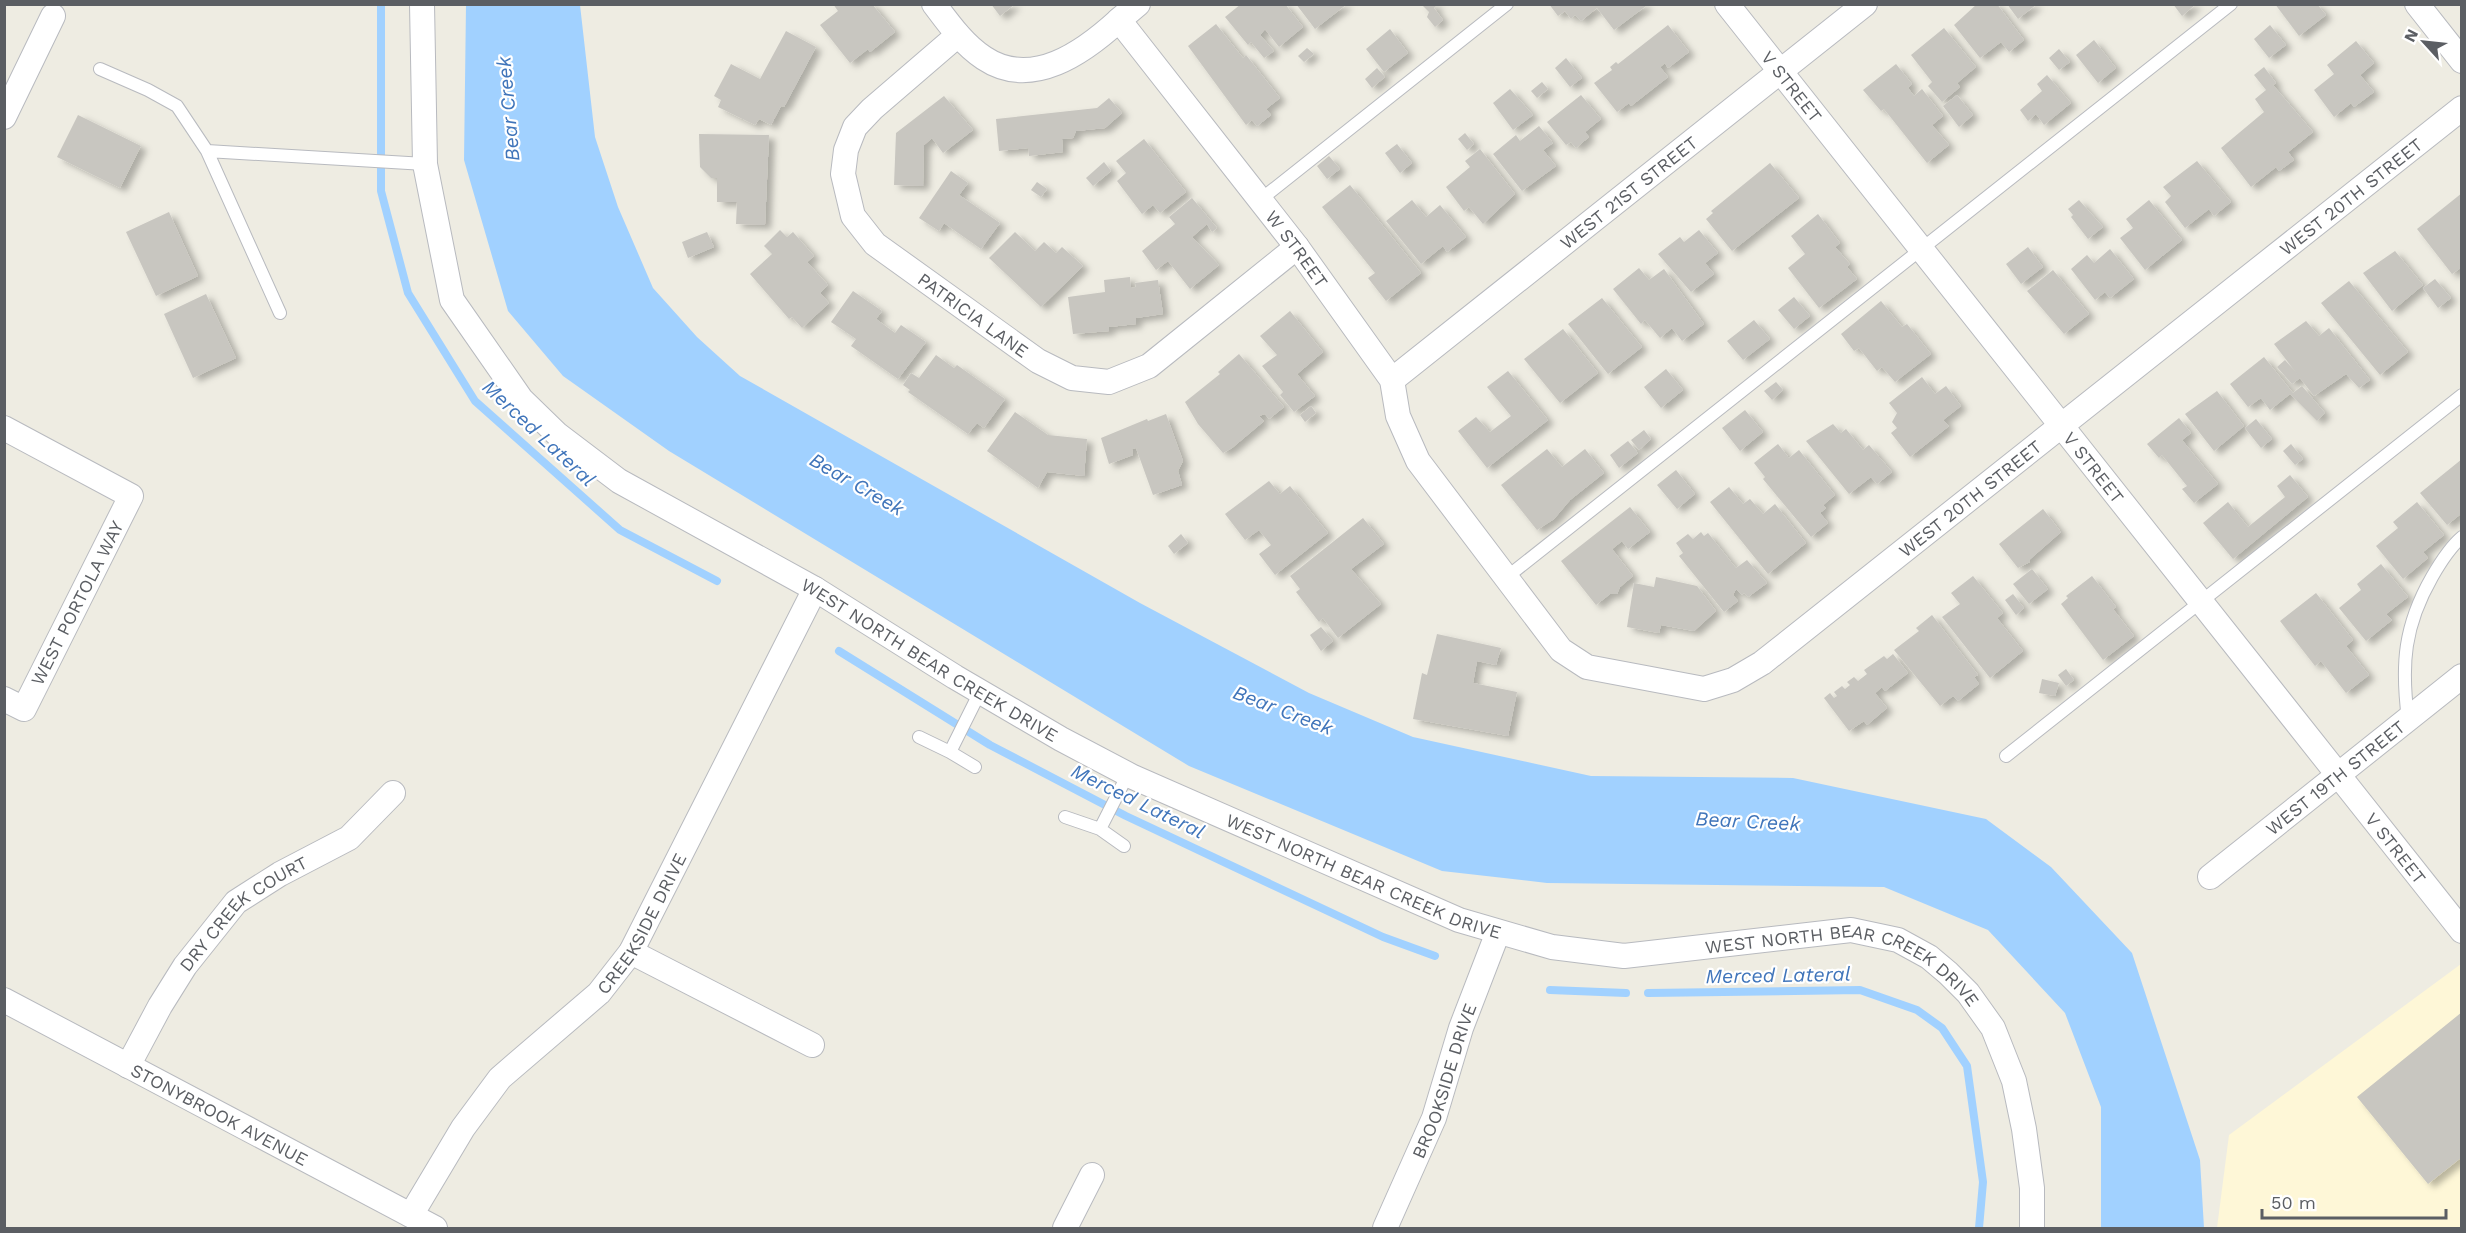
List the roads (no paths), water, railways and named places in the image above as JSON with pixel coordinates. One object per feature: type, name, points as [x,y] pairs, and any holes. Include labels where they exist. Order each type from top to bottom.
[{"type":"street","name":"WEST NORTH BEAR CREEK DRIVE","points":[[422,4],[425,164],[452,300],[521,399],[557,434],[619,481],[815,589],[980,692],[1128,774],[1459,920],[1552,947],[1623,956],[1851,930],[1899,940],[1929,957],[1948,973],[1968,993],[1993,1028],[2014,1081],[2024,1129],[2032,1188],[2032,1228]]},
{"type":"street","points":[[934,4],[958,35],[985,59],[1011,70],[1040,69],[1073,56],[1093,43],[1138,4]]},
{"type":"street","name":"V STREET","points":[[1727,4],[2462,931]]},
{"type":"street","name":"WEST 21ST STREET","points":[[1392,380],[1865,4]]},
{"type":"street","points":[[2417,4],[2462,61]]},
{"type":"street","points":[[4,117],[53,16]]},
{"type":"street","name":"W STREET","points":[[1119,20],[1297,247],[1392,380],[1398,416],[1406,440],[1418,461],[1561,650],[1587,667]]},
{"type":"street","name":"PATRICIA LANE","points":[[958,35],[872,109],[855,127],[846,150],[843,174],[853,216],[875,244],[1038,361],[1072,378],[1109,382],[1149,366],[1297,247]]},
{"type":"street","name":"WEST 20TH STREET","points":[[1587,667],[1704,689],[1732,680],[1762,663],[2060,424],[2462,108]]},
{"type":"street","name":"WEST PORTOLA WAY","points":[[4,428],[131,496],[14,704]]},
{"type":"street","name":"CREEKSIDE DRIVE","points":[[411,1215],[463,1128],[500,1078],[599,993],[631,952],[815,589]]},
{"type":"street","name":"WEST 19TH STREET","points":[[2210,877],[2462,676]]},
{"type":"street","name":"DRY CREEK COURT","points":[[128,1066],[160,1005],[185,966],[236,902],[280,874],[349,838],[393,794]]},
{"type":"street","name":"BROOKSIDE DRIVE","points":[[1385,1228],[1434,1118],[1461,1028],[1498,932]]},
{"type":"street","points":[[631,952],[812,1045]]},
{"type":"street","name":"STONYBROOK AVENUE","points":[[4,1000],[435,1228]]},
{"type":"street","points":[[1065,1228],[1092,1175]]},
{"type":"lane","points":[[1260,200],[1507,4]]},
{"type":"lane","points":[[1507,578],[2231,4]]},
{"type":"lane","points":[[100,69],[148,90],[177,106],[207,151],[280,313]]},
{"type":"lane","points":[[207,151],[425,164]]},
{"type":"lane","points":[[2006,756],[2462,395]]},
{"type":"lane","points":[[2408,719],[2404,657],[2410,620],[2439,565],[2462,537]]},
{"type":"lane","points":[[950,752],[980,692]]},
{"type":"lane","points":[[919,737],[975,767]]},
{"type":"lane","points":[[1102,826],[1128,774]]},
{"type":"lane","points":[[1065,817],[1102,826],[1124,846]]},
{"type":"water","name":"Bear Creek","points":[[466,5],[580,5],[595,137],[618,207],[653,288],[697,337],[740,376],[1140,603],[1309,693],[1413,737],[1591,776],[1793,778],[1986,819],[2051,867],[2132,953],[2200,1160],[2204,1228],[2101,1228],[2101,1107],[2065,1013],[1988,930],[1884,887],[1547,883],[1442,871],[1189,766],[669,451],[563,376],[508,311],[464,160]]},
{"type":"waterway","name":"Merced Lateral","points":[[381,4],[381,191],[408,293],[475,401],[620,530],[717,581]]},
{"type":"waterway","name":"Merced Lateral","points":[[839,651],[990,745],[1126,816],[1383,937],[1435,956]]},
{"type":"waterway","name":"Merced Lateral","points":[[1550,990],[1626,993]]},
{"type":"waterway","name":"Merced Lateral","points":[[1648,993],[1860,990],[1917,1010],[1942,1028],[1967,1066],[1983,1182],[1979,1228]]}]
